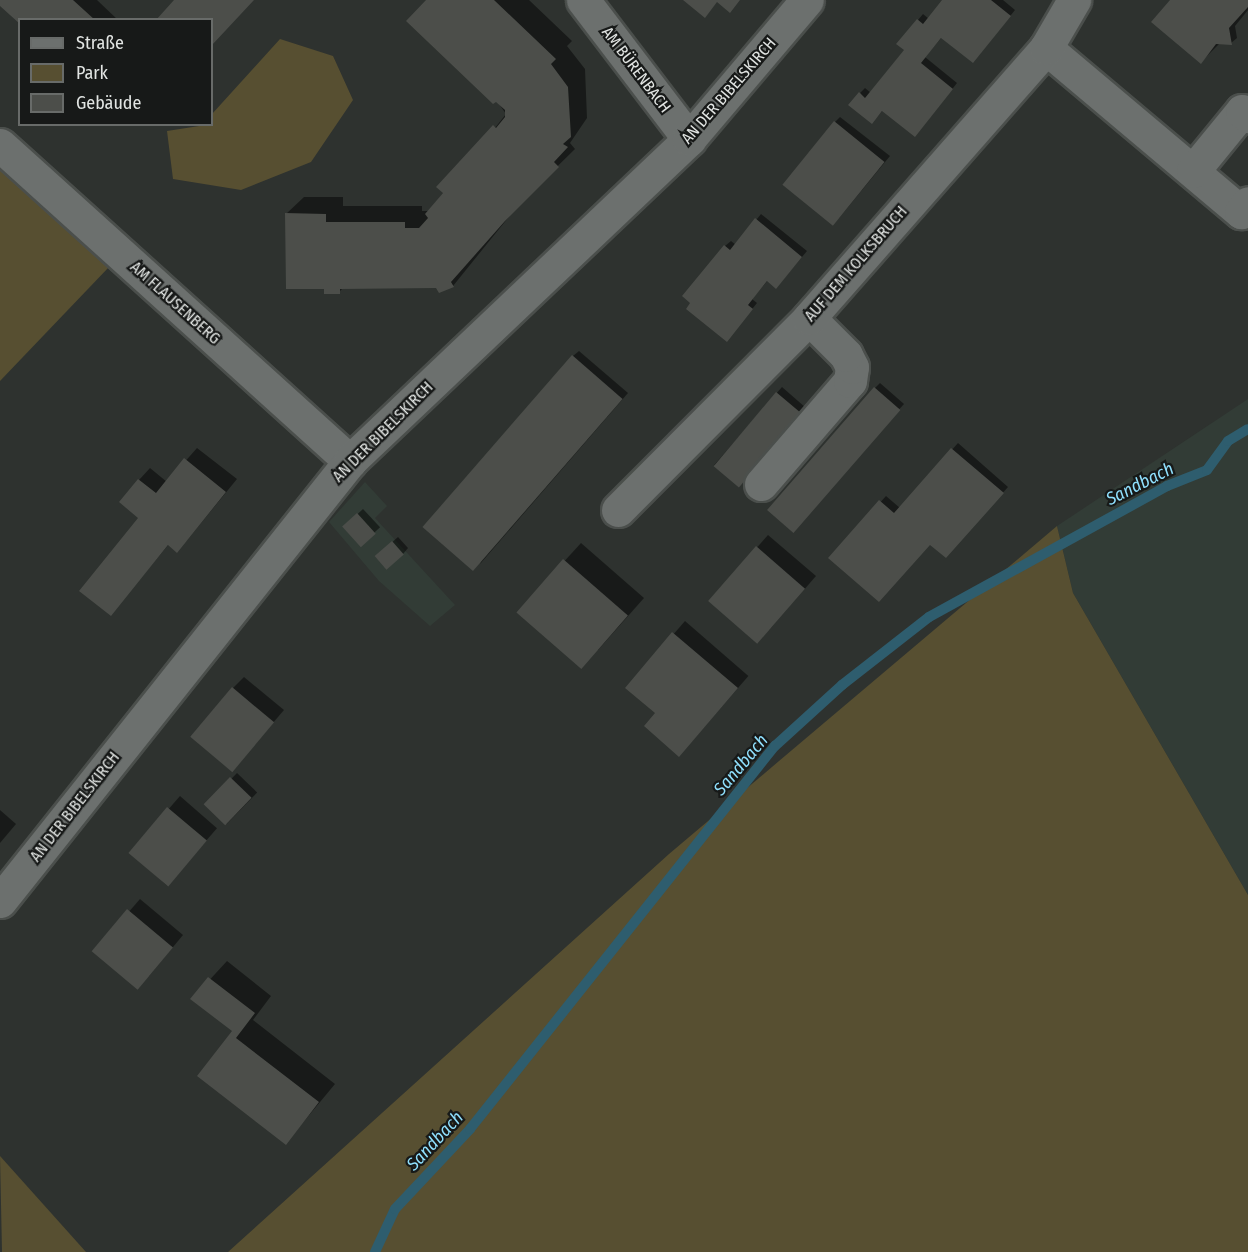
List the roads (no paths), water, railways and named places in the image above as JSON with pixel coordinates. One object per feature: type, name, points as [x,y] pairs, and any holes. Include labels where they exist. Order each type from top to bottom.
[{"type":"street","name":"AM BÜRENBACH","points":[[583,0],[688,140]]},
{"type":"street","name":"AN DER BIBELSKIRCH","points":[[0,902],[350,461],[688,140],[807,0]]},
{"type":"street","name":"AUF DEM KOLKSBRUCH","points":[[618,510],[809,318],[1046,48],[1074,0]]},
{"type":"street","points":[[1046,48],[1241,212],[1248,203]]},
{"type":"street","points":[[1193,171],[1242,111],[1248,116]]},
{"type":"street","name":"AM FLAUSENBERG","points":[[0,145],[350,461]]},
{"type":"street","points":[[761,484],[850,381],[852,367],[846,355],[809,318]]},
{"type":"waterway","name":"Sandbach","points":[[375,1252],[395,1209],[470,1129],[775,746],[842,685],[929,617],[1167,486],[1207,470],[1228,441],[1248,429]]}]
